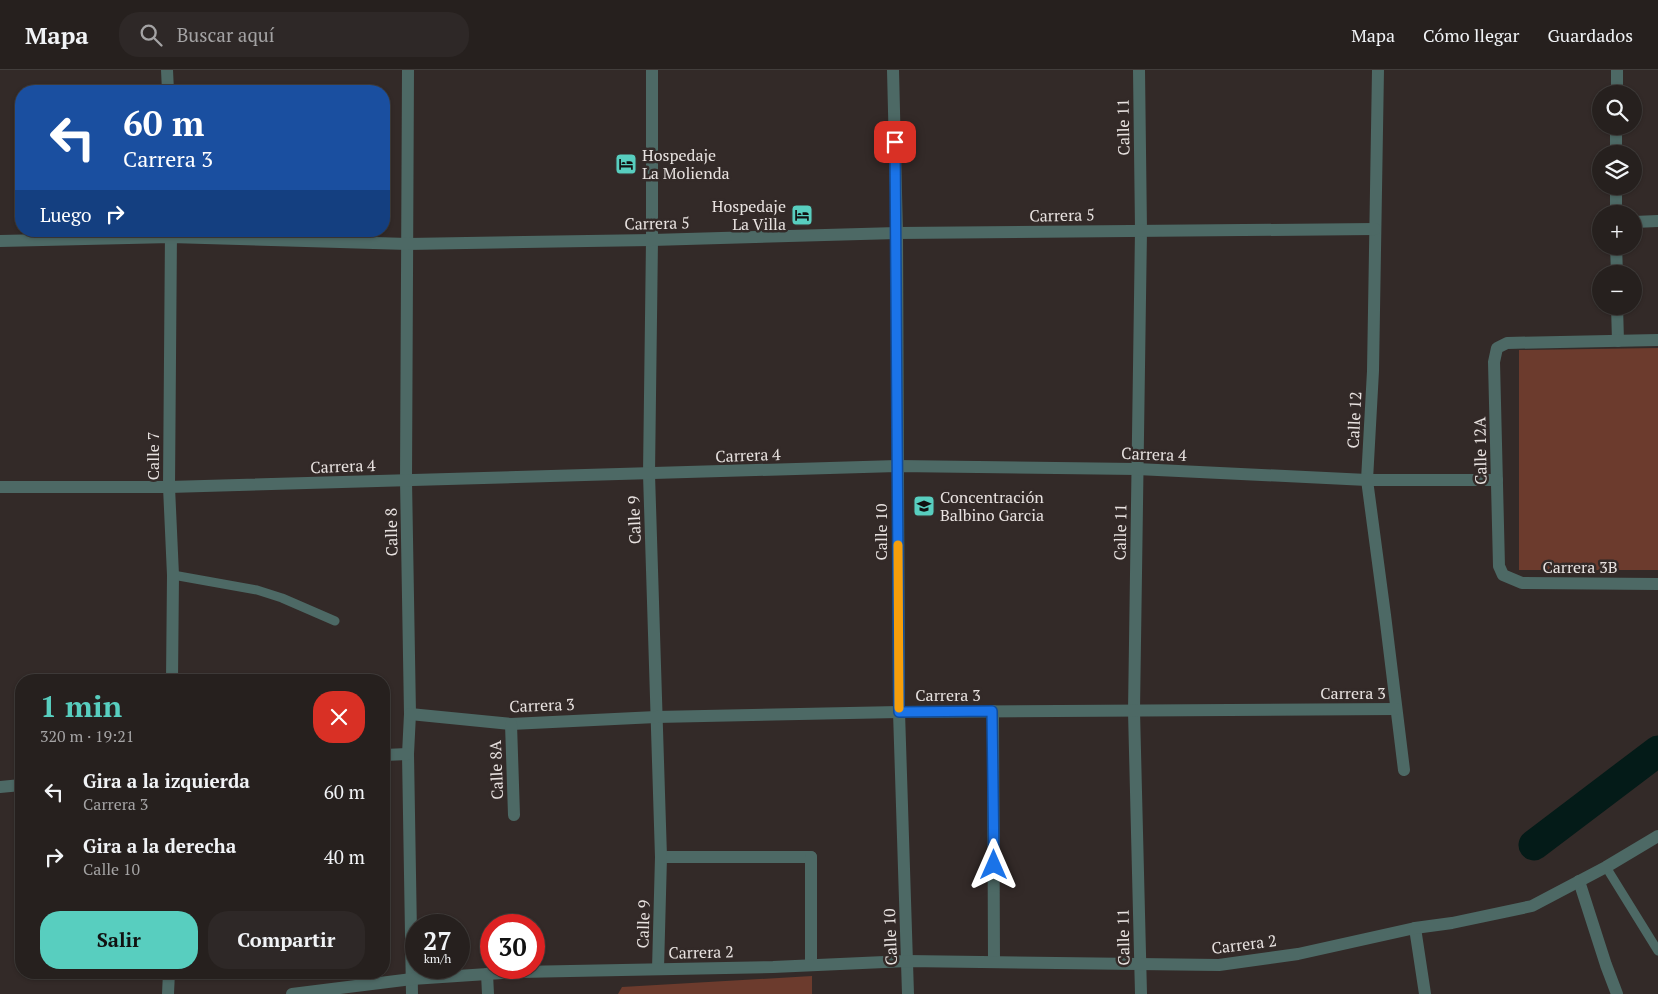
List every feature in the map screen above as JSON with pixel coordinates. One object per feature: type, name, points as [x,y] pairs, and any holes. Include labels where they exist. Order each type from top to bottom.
[{"type":"street","points":[[167,70],[168,85]]},
{"type":"street","name":"Calle 8","points":[[408,70],[406,480],[411,914]]},
{"type":"street","name":"Calle 9","points":[[652,70],[649,474],[661,857],[658,969]]},
{"type":"street","name":"Calle 10","points":[[893,70],[899,712],[908,994]]},
{"type":"street","name":"Calle 11","points":[[1139,70],[1140,230],[1134,711],[1141,994]]},
{"type":"street","name":"Calle 12","points":[[1378,70],[1373,371],[1367,480],[1404,770]]},
{"type":"street","points":[[1616,85],[1617,70]]},
{"type":"street","points":[[1642,222],[1658,221]]},
{"type":"street","name":"Carrera 5","points":[[242,237],[408,244],[896,233],[1376,230]]},
{"type":"street","name":"Carrera 5","points":[[0,241],[98,237]]},
{"type":"street","name":"Calle 7","points":[[171,237],[169,487],[173,575],[172,674]]},
{"type":"street","points":[[1617,315],[1618,341],[1658,340]]},
{"type":"street","name":"Calle 12A","points":[[1503,575],[1499,566],[1494,362],[1498,348],[1507,343],[1519,342],[1618,341]]},
{"type":"street","name":"Carrera 4","points":[[0,487],[169,487],[897,466],[1137,469],[1367,480],[1497,480]]},
{"type":"street","name":"Carrera 3B","points":[[1503,575],[1522,583],[1658,584]]},
{"type":"street","name":"Carrera 3","points":[[410,714],[511,724],[656,717],[899,712],[1396,709]]},
{"type":"street","points":[[992,711],[994,961]]},
{"type":"street","name":"Calle 8A","points":[[511,724],[514,815]]},
{"type":"street","points":[[390,755],[408,754]]},
{"type":"street","points":[[0,787],[15,786]]},
{"type":"street","name":"Carrera 2","points":[[545,972],[774,967],[907,960],[1180,965],[1229,963],[1298,954],[1415,928],[1452,923],[1532,906],[1658,836]]},
{"type":"street","points":[[661,857],[811,857],[811,964]]},
{"type":"street","points":[[1579,881],[1617,994]]},
{"type":"street","points":[[1415,928],[1425,994]]},
{"type":"street","points":[[168,994],[169,979]]},
{"type":"street","name":"Calle 8","points":[[412,979],[412,994]]},
{"type":"street","name":"Carrera 2","points":[[292,994],[412,979]]},
{"type":"street","points":[[487,979],[488,994]]},
{"type":"lane","points":[[173,575],[257,590],[282,598],[335,620]]},
{"type":"lane","points":[[1606,866],[1658,951]]},
{"type":"shaded area","points":[[1658,348],[1658,570],[1519,570],[1519,350]]},
{"type":"shaded area","points":[[812,976],[812,994],[618,994],[622,987]]},
{"type":"waterway","points":[[1534,845],[1658,751]]},
{"type":"slow traffic","points":[[898,545],[899,708]]},
{"type":"place","name":"Hospedaje La Molienda","points":[[626,164]]},
{"type":"place","name":"Hospedaje La Villa","points":[[802,215]]},
{"type":"place","name":"Concentración Balbino Garcia","points":[[924,506]]},
{"type":"route","points":[[895,142],[899,712],[992,711],[994,865]]}]
